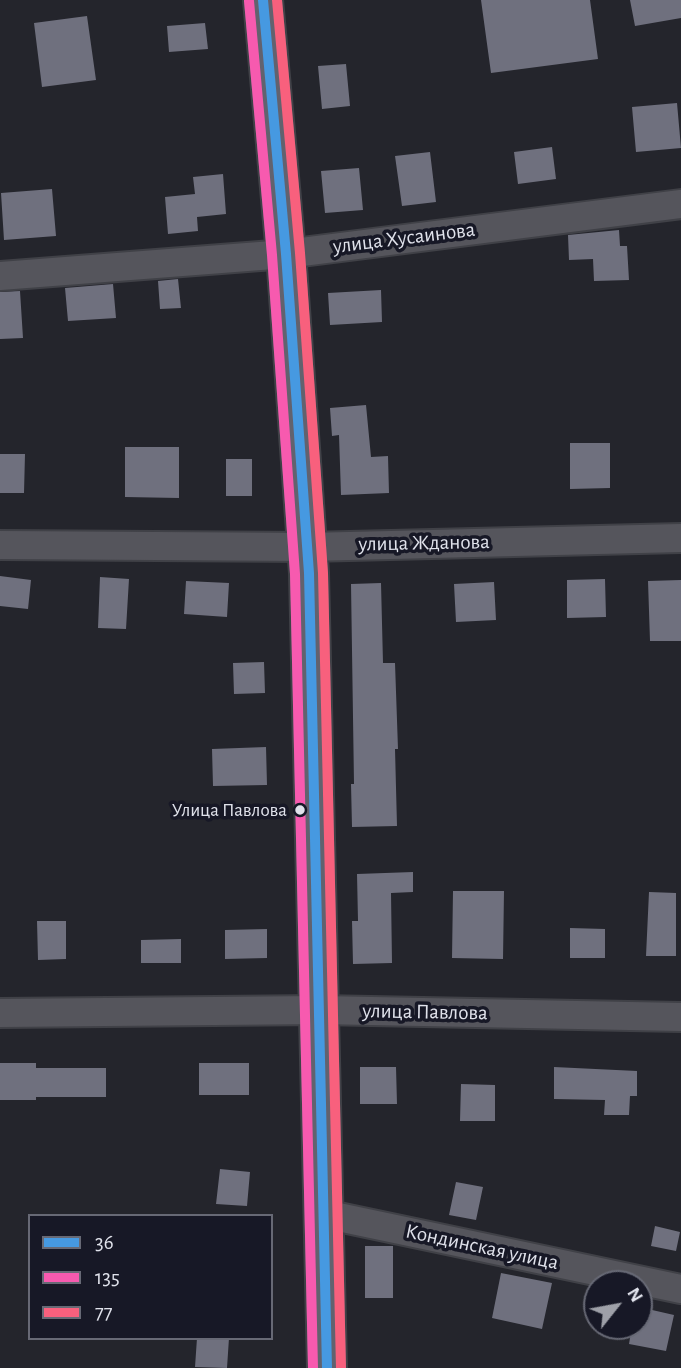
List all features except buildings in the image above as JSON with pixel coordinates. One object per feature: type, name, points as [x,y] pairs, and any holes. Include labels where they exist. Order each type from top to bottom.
[{"type":"main road","points":[[263,0],[308,547],[327,1368]]},
{"type":"street","name":"улица Хусаинова","points":[[0,276],[286,254],[681,204]]},
{"type":"street","name":"улица Жданова","points":[[0,545],[308,547],[681,538]]},
{"type":"street","name":"улица Павлова","points":[[0,1013],[320,1010],[681,1017]]},
{"type":"street","name":"Кондинская улица","points":[[324,1214],[681,1289]]},
{"type":"transit line","name":"36","points":[[263,0],[286,254],[309,573],[327,1368]]},
{"type":"transit line","name":"77","points":[[277,0],[300,253],[323,573],[341,1368]]},
{"type":"transit line","name":"135","points":[[249,1],[272,255],[295,574],[313,1368]]},
{"type":"place","name":"Улица Павлова","points":[[300,810]]}]
